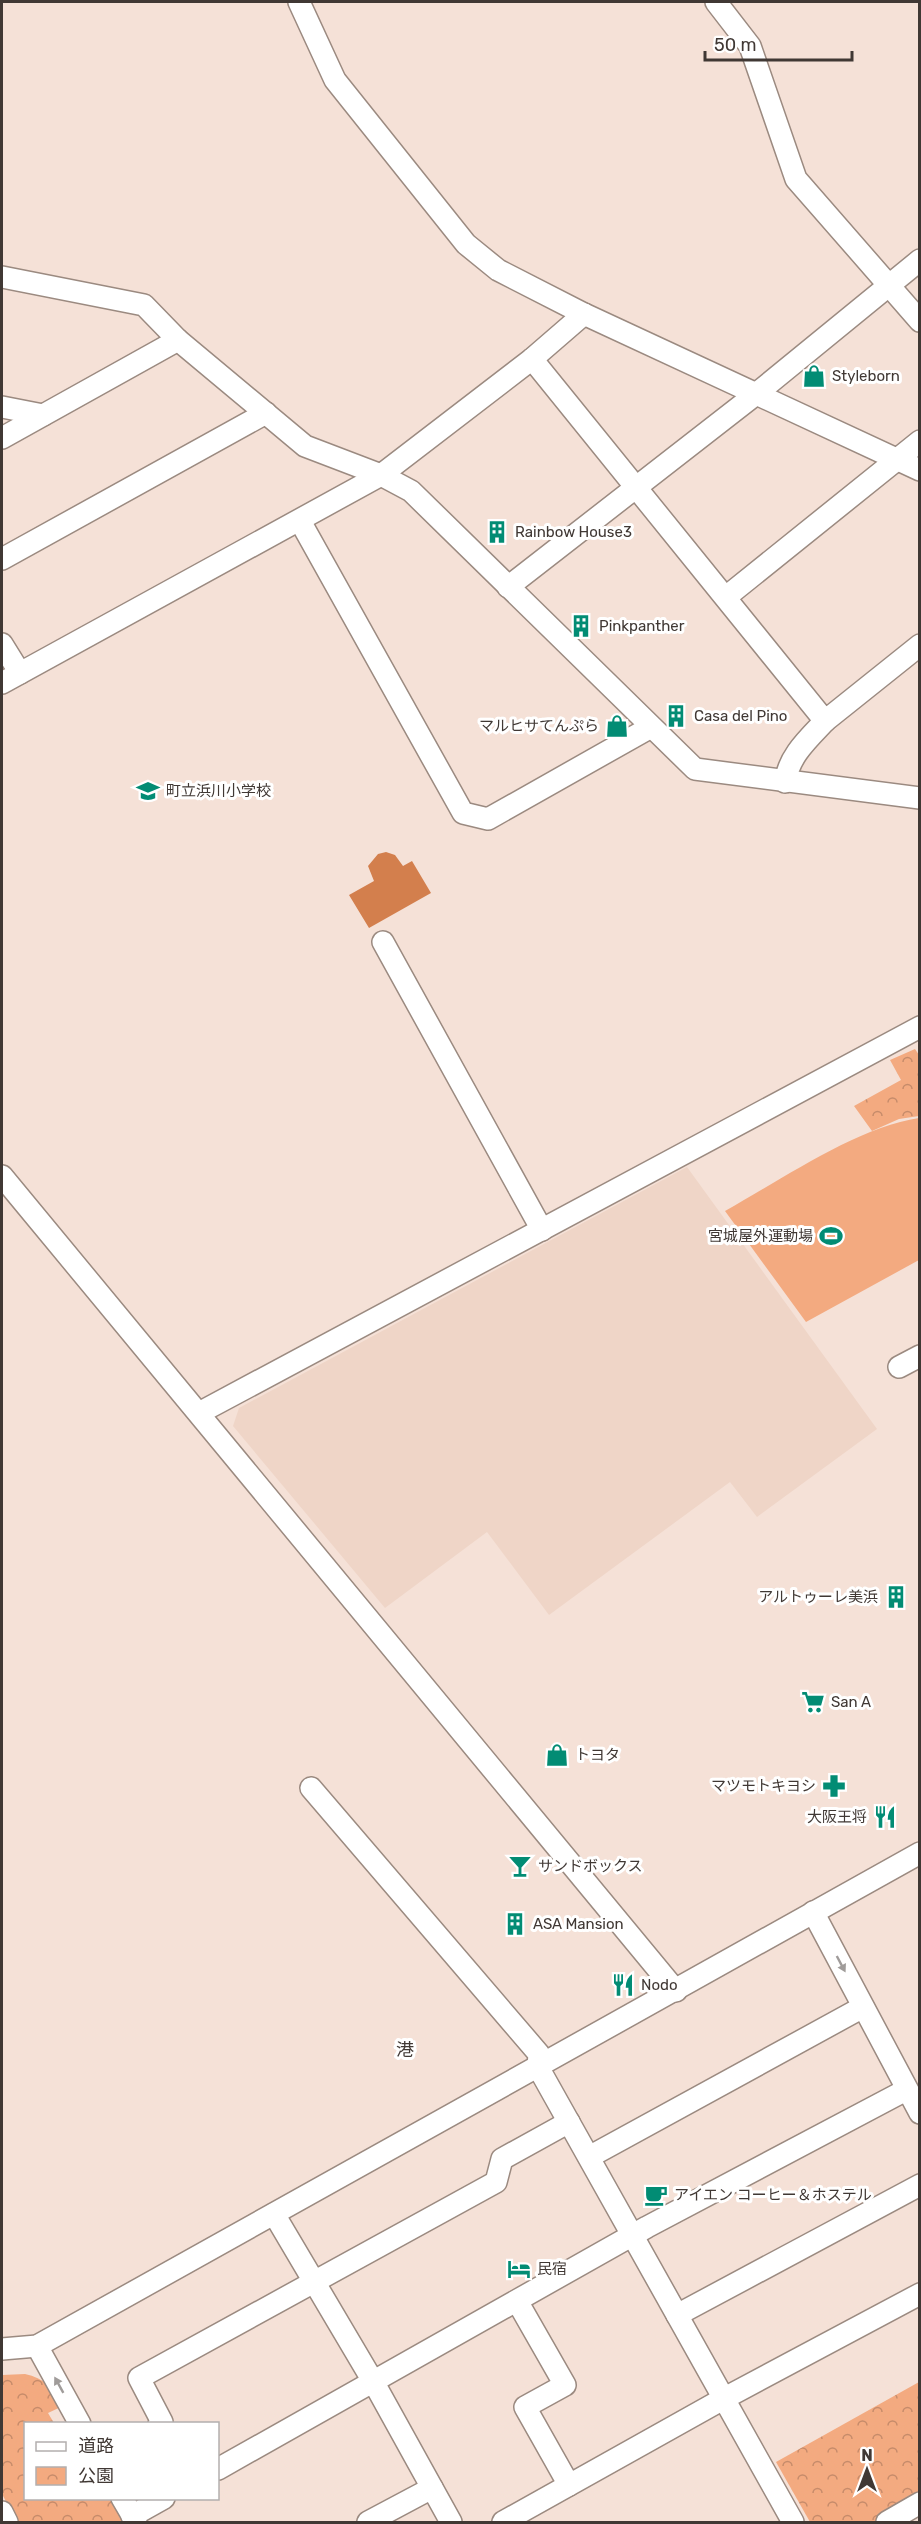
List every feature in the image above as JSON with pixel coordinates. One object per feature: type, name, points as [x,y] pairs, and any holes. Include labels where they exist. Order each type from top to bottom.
[{"type":"street","points":[[299,2],[335,80],[466,244],[498,270],[584,314],[920,470]]},
{"type":"street","points":[[716,2],[750,46],[796,179],[920,321]]},
{"type":"street","points":[[508,586],[756,394],[920,260]]},
{"type":"street","points":[[2,277],[144,305],[178,340],[305,446],[381,476],[411,491],[695,770],[920,798]]},
{"type":"street","points":[[2,644],[11,678],[381,476],[532,359],[584,314]]},
{"type":"street","points":[[2,438],[178,340]]},
{"type":"street","points":[[532,359],[825,721]]},
{"type":"street","points":[[2,406],[43,415]]},
{"type":"street","points":[[2,560],[266,413]]},
{"type":"street","points":[[726,597],[920,441]]},
{"type":"street","points":[[300,521],[463,813],[488,819],[651,727]]},
{"type":"street","points":[[785,782],[787,765],[803,743],[825,721],[920,645]]},
{"type":"street","points":[[383,942],[542,1230]]},
{"type":"street","points":[[199,1413],[920,1027]]},
{"type":"street","points":[[2,1176],[675,1990]]},
{"type":"street","points":[[899,1367],[920,1356]]},
{"type":"street","points":[[311,1788],[539,2054],[538,2067],[793,2523]]},
{"type":"street","points":[[2,2349],[37,2346],[920,1853]]},
{"type":"street","points":[[813,1912],[920,2113]]},
{"type":"street","points":[[589,2157],[863,2007]]},
{"type":"street","points":[[219,2468],[633,2235],[906,2090]]},
{"type":"street","points":[[162,2422],[140,2378],[496,2182],[502,2159],[569,2122]]},
{"type":"street","points":[[677,2315],[920,2185]]},
{"type":"street","points":[[274,2214],[374,2383],[451,2523]]},
{"type":"street","points":[[503,2523],[723,2399],[920,2295]]},
{"type":"street","points":[[517,2301],[565,2385],[525,2407],[569,2485]]},
{"type":"street","points":[[37,2346],[80,2422]]},
{"type":"street","points":[[368,2523],[432,2488]]},
{"type":"street","points":[[130,2512],[161,2500]]},
{"type":"street","points":[[886,2523],[920,2503]]},
{"type":"street","points":[[2,2512],[7,2523]]},
{"type":"shaded area","points":[[386,852],[395,855],[403,866],[412,861],[431,893],[369,928],[349,895],[374,881],[368,866],[378,854]]},
{"type":"shaded area","points":[[687,1167],[877,1429],[757,1517],[730,1482],[549,1615],[487,1532],[385,1608],[233,1426],[239,1408]]},
{"type":"green space","points":[[915,1049],[919,1055],[919,1116],[899,1119],[872,1131],[854,1106],[901,1080],[890,1060]]},
{"type":"green space","name":"宮城屋外運動場","points":[[919,1118],[919,1260],[806,1322],[725,1211],[845,1143],[895,1123]]},
{"type":"green space","points":[[25,2374],[38,2378],[57,2394],[65,2405],[48,2413],[53,2422],[24,2422],[24,2500],[118,2500],[129,2522],[17,2522],[2,2494],[2,2375]]},
{"type":"green space","points":[[919,2382],[919,2496],[873,2522],[810,2522],[776,2462]]},
{"type":"place","name":"Styleborn","points":[[814,376]]},
{"type":"place","name":"Rainbow House3","points":[[497,532]]},
{"type":"place","name":"Pinkpanther","points":[[581,626]]},
{"type":"place","name":"Casa del Pino","points":[[676,716]]},
{"type":"place","name":"マルヒサてんぷら","points":[[617,726]]},
{"type":"place","name":"町立浜川小学校","points":[[148,791]]},
{"type":"place","name":"宮城屋外運動場","points":[[831,1236]]},
{"type":"place","name":"アルトゥーレ美浜","points":[[896,1597]]},
{"type":"place","name":"San A","points":[[813,1702]]},
{"type":"place","name":"トヨタ","points":[[557,1755]]},
{"type":"place","name":"マツモトキヨシ","points":[[834,1786]]},
{"type":"place","name":"大阪王将","points":[[885,1817]]},
{"type":"place","name":"サンドボックス","points":[[520,1866]]},
{"type":"place","name":"ASA Mansion","points":[[515,1924]]},
{"type":"place","name":"Nodo","points":[[623,1985]]},
{"type":"place","name":"アイエン コーヒー＆ホステル","points":[[656,2195]]},
{"type":"place","name":"民宿","points":[[519,2269]]},
{"type":"district","name":"港","points":[[405,2050]]}]
